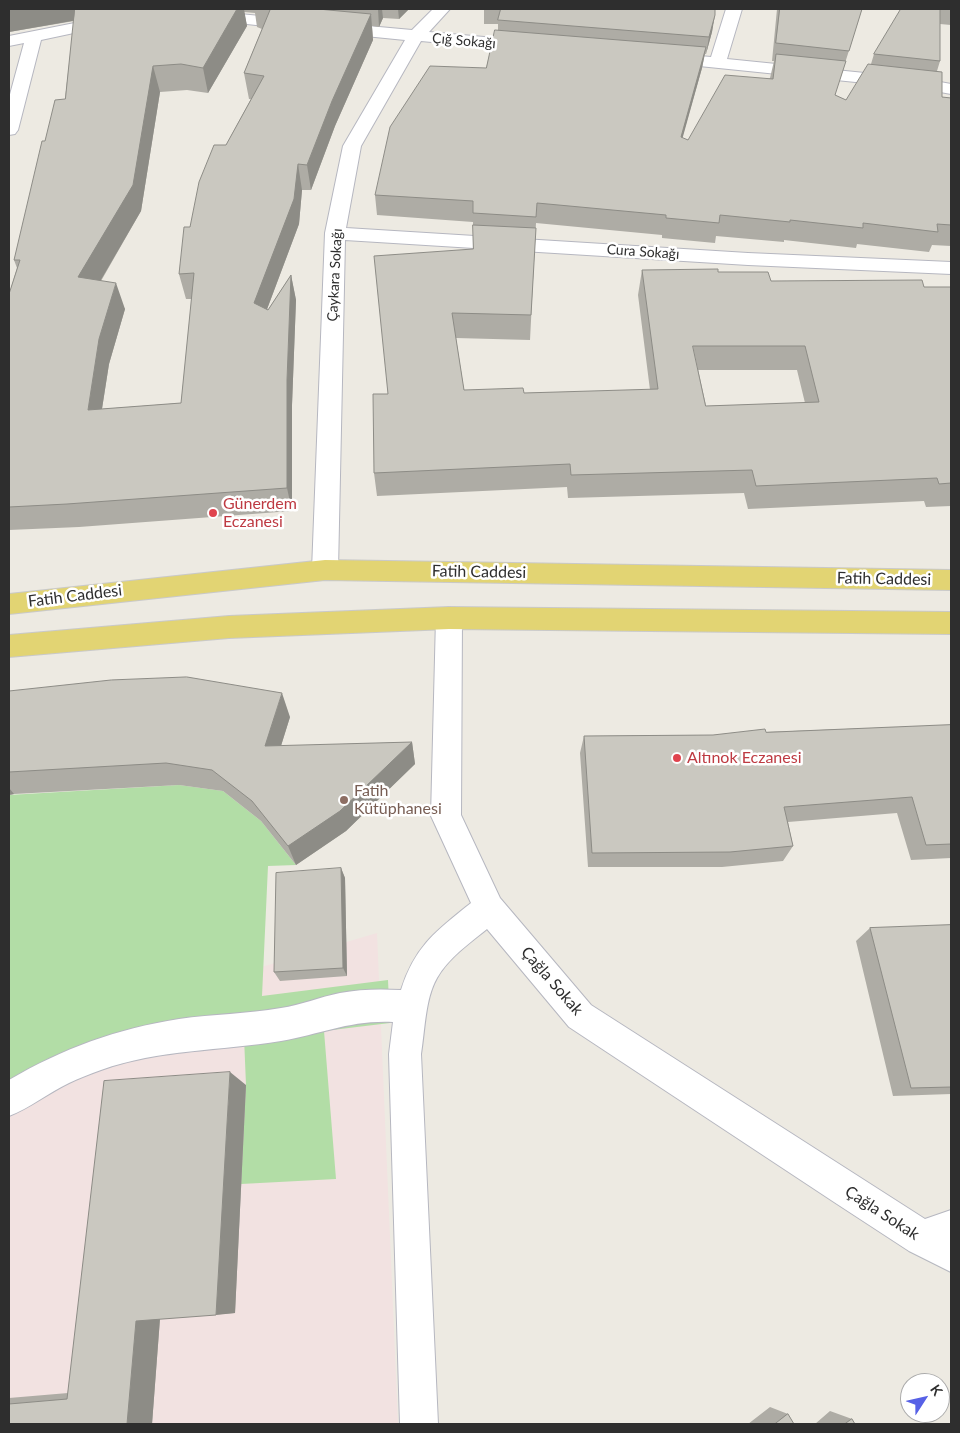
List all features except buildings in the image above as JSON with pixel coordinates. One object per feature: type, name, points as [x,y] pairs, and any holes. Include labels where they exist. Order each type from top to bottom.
[{"type":"main road","name":"Fatih Caddesi","points":[[9,604],[325,570],[951,580]]},
{"type":"main road","points":[[9,646],[229,627],[449,618],[951,623]]},
{"type":"street","name":"Çaykara Sokağı","points":[[325,570],[336,233],[352,146],[415,37],[442,9]]},
{"type":"street","points":[[718,62],[734,9]]},
{"type":"street","name":"Çığ Sokağı","points":[[190,16],[219,16],[415,37],[542,48]]},
{"type":"street","points":[[9,41],[131,18]]},
{"type":"street","points":[[9,130],[34,36]]},
{"type":"street","points":[[650,56],[924,84],[951,89]]},
{"type":"street","name":"Cura Sokağı","points":[[336,233],[748,259],[951,268]]},
{"type":"street","name":"Çağla Sokak","points":[[449,618],[446,816],[489,908],[580,1016],[941,1240]]},
{"type":"street","points":[[419,1424],[406,1054],[412,1007],[427,966],[447,944],[489,908]]},
{"type":"street","points":[[9,1099],[59,1070],[103,1053],[148,1041],[283,1024],[342,1009],[377,1005],[412,1007]]},
{"type":"shaded area","points":[[377,933],[398,1424],[9,1424],[9,1048],[68,1024]]},
{"type":"green space","points":[[179,785],[223,791],[261,821],[296,865],[268,866],[262,996],[388,980],[390,1023],[324,1031],[336,1179],[241,1184],[246,1085],[244,1037],[97,1059],[9,1103],[9,795]]},
{"type":"place","name":"Günerdem Eczanesi","points":[[213,513]]},
{"type":"place","name":"Altınok Eczanesi","points":[[677,758]]},
{"type":"place","name":"Fatih Kütüphanesi","points":[[344,800]]}]
